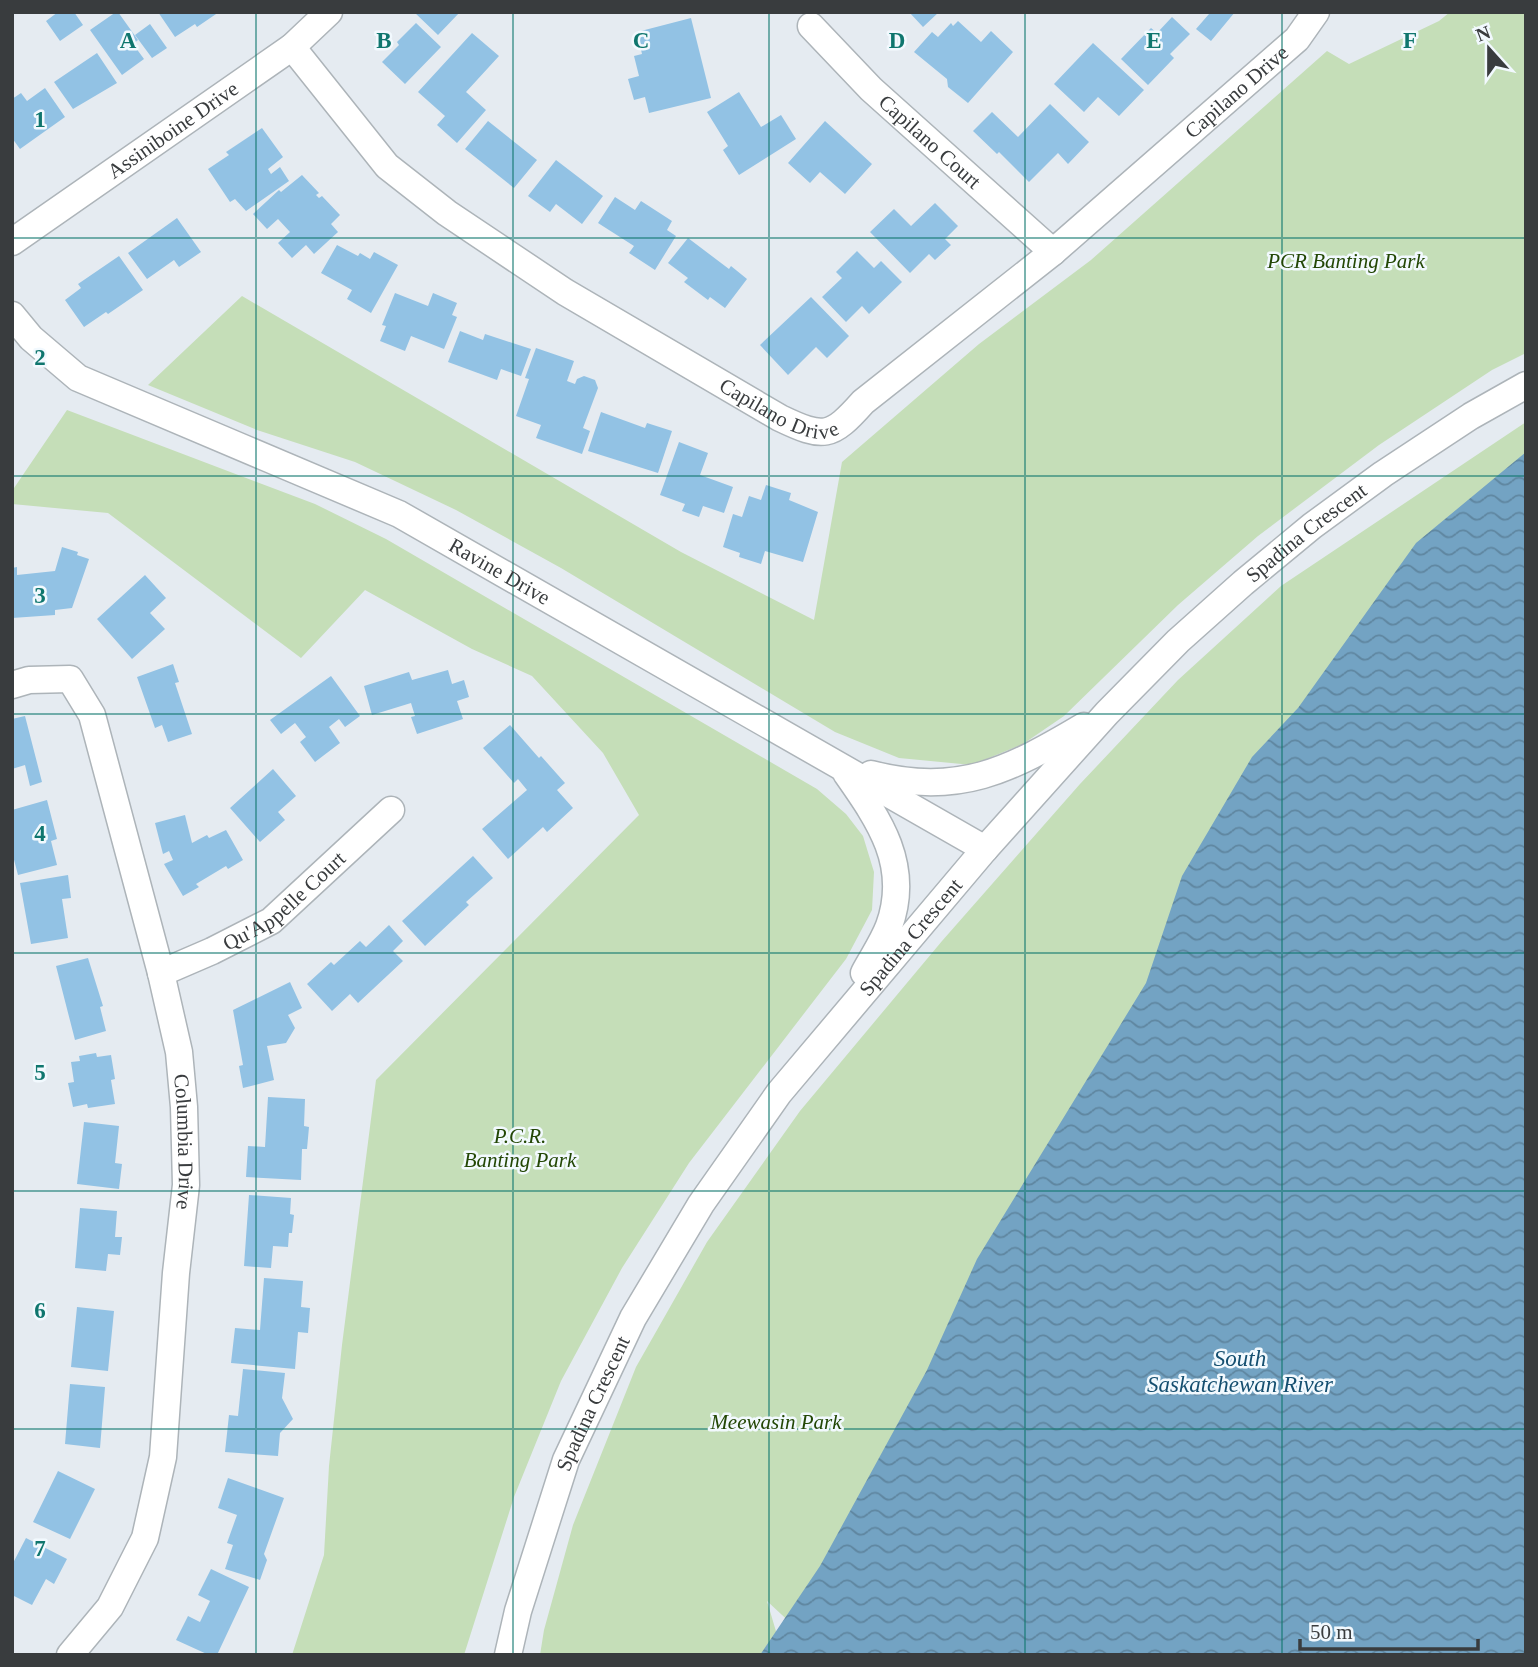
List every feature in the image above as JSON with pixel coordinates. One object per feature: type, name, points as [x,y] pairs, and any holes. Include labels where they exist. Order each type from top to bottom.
[{"type":"street","name":"Assiniboine Drive","points":[[12,242],[292,47],[329,12]]},
{"type":"street","name":"Capilano Drive","points":[[292,47],[387,166],[447,213],[565,292],[780,418],[802,428],[825,433],[843,425],[863,402],[1053,252],[1297,39],[1316,12]]},
{"type":"street","name":"Capilano Court","points":[[811,26],[871,89],[1053,252]]},
{"type":"street","name":"Ravine Drive","points":[[12,315],[31,338],[78,378],[399,514],[985,849]]},
{"type":"street","name":"Spadina Crescent","points":[[508,1655],[517,1611],[566,1460],[633,1318],[701,1204],[779,1093],[985,849],[1107,713],[1197,625],[1312,526],[1382,474],[1471,416],[1526,385]]},
{"type":"street","name":"Columbia Drive","points":[[12,685],[29,680],[70,679],[92,715],[161,973],[179,1052],[184,1107],[186,1185],[176,1273],[163,1457],[145,1538],[110,1608],[70,1655]]},
{"type":"street","points":[[841,766],[900,782],[967,780],[994,773],[1037,754],[1107,713]]},
{"type":"street","points":[[840,1019],[889,926],[895,900],[890,845],[883,827],[841,766]]},
{"type":"street","name":"Qu'Appelle Court","points":[[161,973],[271,921],[391,810]]},
{"type":"green space","name":"PCR Banting Park","points":[[1450,12],[1526,12],[1526,353],[1492,370],[1379,445],[1258,536],[1178,605],[1064,716],[1023,744],[972,765],[899,758],[835,732],[561,568],[456,510],[355,462],[257,430],[148,385],[242,296],[681,552],[814,620],[842,462],[979,344],[1091,260],[1327,51],[1349,64],[1439,21]]},
{"type":"green space","name":"P.C.R. Banting Park","points":[[67,410],[315,504],[386,539],[817,789],[846,814],[863,836],[874,872],[872,910],[846,959],[689,1163],[622,1268],[561,1381],[514,1497],[464,1655],[292,1655],[324,1555],[329,1466],[342,1345],[376,1080],[639,815],[603,753],[532,676],[472,649],[365,590],[301,658],[108,513],[12,504],[12,491]]},
{"type":"green space","name":"Meewasin Park","points":[[1526,422],[1526,488],[796,1628],[767,1601],[783,1655],[540,1655],[544,1630],[573,1525],[636,1367],[707,1242],[800,1111],[942,941],[1080,784],[1178,680],[1281,586]]},
{"type":"water","name":"South Saskatchewan River","points":[[1526,452],[1526,1655],[760,1655],[820,1566],[927,1370],[977,1259],[1146,983],[1182,876],[1252,757],[1298,708],[1416,543]]},
{"type":"building","points":[[58,12],[74,12],[83,25],[60,41],[46,21]]},
{"type":"building","points":[[116,12],[138,40],[133,44],[144,59],[122,75],[90,30]]},
{"type":"building","points":[[158,12],[219,12],[197,27],[195,24],[175,37]]},
{"type":"building","points":[[414,12],[460,12],[438,35]]},
{"type":"building","points":[[909,12],[939,12],[923,27]]},
{"type":"building","points":[[1206,12],[1235,12],[1211,41],[1196,29],[1209,14]]},
{"type":"building","points":[[1172,17],[1190,34],[1170,54],[1174,58],[1148,85],[1121,59],[1151,28],[1157,33]]},
{"type":"building","points":[[691,18],[711,98],[649,113],[645,97],[634,100],[628,79],[639,76],[634,56],[642,54],[637,32]]},
{"type":"building","points":[[958,21],[981,42],[991,31],[1013,52],[968,103],[948,87],[947,79],[914,52],[932,32],[938,37],[951,23],[953,26]]},
{"type":"building","points":[[416,23],[441,47],[405,84],[382,62]]},
{"type":"building","points":[[150,24],[167,48],[152,58],[135,35]]},
{"type":"building","points":[[472,33],[499,56],[466,92],[486,110],[457,143],[437,125],[445,116],[418,92]]},
{"type":"building","points":[[1093,43],[1144,90],[1119,116],[1098,97],[1084,112],[1054,84]]},
{"type":"building","points":[[97,53],[117,83],[73,109],[54,82]]},
{"type":"building","points":[[45,88],[65,117],[20,149],[12,138],[12,99],[21,93],[27,101]]},
{"type":"building","points":[[739,92],[761,127],[781,115],[796,139],[739,175],[723,150],[728,146],[707,112]]},
{"type":"building","points":[[1050,104],[1089,142],[1068,164],[1058,153],[1029,182],[973,131],[992,112],[1018,137]]},
{"type":"building","points":[[488,121],[537,160],[514,188],[465,149]]},
{"type":"building","points":[[825,121],[872,164],[845,194],[820,172],[810,183],[788,163]]},
{"type":"building","points":[[262,128],[283,157],[268,169],[271,174],[280,167],[289,181],[246,211],[235,199],[230,202],[208,169],[229,155],[226,152]]},
{"type":"building","points":[[556,160],[603,196],[582,224],[556,204],[550,212],[528,196]]},
{"type":"building","points":[[302,175],[319,193],[316,195],[319,198],[322,196],[340,215],[331,224],[338,232],[314,254],[306,245],[292,258],[278,243],[290,232],[278,219],[267,229],[253,214],[279,190],[281,192]]},
{"type":"building","points":[[615,197],[635,210],[641,201],[672,221],[667,230],[676,236],[655,270],[629,253],[634,246],[598,223]]},
{"type":"building","points":[[935,203],[958,226],[945,239],[951,245],[935,260],[929,254],[910,273],[870,232],[894,209],[911,226]]},
{"type":"building","points":[[177,218],[201,252],[179,267],[174,260],[147,279],[128,253]]},
{"type":"building","points":[[688,238],[747,279],[725,308],[710,297],[708,300],[684,282],[688,278],[668,263]]},
{"type":"building","points":[[337,245],[370,259],[374,252],[398,265],[371,313],[347,299],[352,290],[321,273]]},
{"type":"building","points":[[857,251],[874,268],[881,261],[902,282],[869,314],[862,306],[846,322],[822,297],[842,278],[836,272]]},
{"type":"building","points":[[119,256],[143,290],[84,327],[65,300],[81,288],[78,284]]},
{"type":"building","points":[[395,293],[428,306],[433,293],[457,303],[452,315],[457,317],[444,349],[411,336],[405,351],[380,341],[386,326],[382,325]]},
{"type":"building","points":[[811,297],[849,336],[827,358],[816,347],[788,375],[760,345]]},
{"type":"building","points":[[460,331],[483,340],[485,334],[531,349],[521,376],[501,369],[497,380],[448,362]]},
{"type":"building","points":[[536,348],[574,361],[567,381],[575,384],[577,379],[584,376],[595,380],[598,388],[583,428],[590,431],[582,454],[536,438],[541,425],[516,416]]},
{"type":"building","points":[[601,412],[645,428],[647,423],[672,431],[658,473],[588,451]]},
{"type":"building","points":[[679,442],[708,453],[700,475],[733,487],[724,513],[703,506],[699,517],[682,511],[685,504],[660,495]]},
{"type":"building","points":[[766,485],[791,493],[789,500],[818,512],[803,562],[765,551],[761,564],[739,557],[740,553],[723,547],[733,514],[742,517],[749,496],[761,500]]},
{"type":"building","points":[[62,547],[89,559],[72,608],[55,610],[55,615],[12,618],[12,568],[17,567],[17,575],[55,571]]},
{"type":"building","points":[[145,575],[166,598],[150,613],[165,629],[132,659],[97,619]]},
{"type":"building","points":[[173,664],[179,682],[175,683],[192,734],[168,742],[162,725],[155,728],[137,677]]},
{"type":"building","points":[[448,670],[452,684],[464,680],[469,697],[457,701],[463,719],[417,734],[411,717],[415,716],[411,703],[372,715],[364,686],[409,672],[412,680]]},
{"type":"building","points":[[331,676],[360,716],[345,727],[339,719],[329,727],[340,743],[315,762],[300,742],[306,737],[295,723],[281,734],[270,720]]},
{"type":"building","points":[[25,716],[42,782],[30,786],[25,765],[12,769],[12,719]]},
{"type":"building","points":[[510,725],[565,783],[557,790],[573,808],[547,832],[543,827],[508,859],[482,829],[527,790],[518,779],[514,783],[483,748]]},
{"type":"building","points":[[273,769],[296,796],[278,812],[285,820],[260,842],[230,808]]},
{"type":"building","points":[[47,800],[57,839],[51,841],[57,865],[18,875],[12,852],[12,810]]},
{"type":"building","points":[[185,815],[192,843],[207,835],[209,838],[226,830],[243,860],[228,869],[226,866],[196,884],[199,887],[183,896],[164,864],[173,860],[169,851],[163,854],[155,823]]},
{"type":"building","points":[[473,856],[493,878],[466,902],[469,905],[425,946],[402,921]]},
{"type":"building","points":[[68,875],[71,898],[62,899],[68,938],[31,944],[20,883]]},
{"type":"building","points":[[389,925],[403,941],[393,951],[403,961],[358,1003],[350,994],[332,1011],[307,984],[331,962],[334,965],[360,941],[366,947]]},
{"type":"building","points":[[88,958],[103,1006],[100,1007],[106,1031],[75,1040],[56,966]]},
{"type":"building","points":[[290,982],[302,1008],[288,1015],[295,1028],[286,1043],[267,1046],[274,1080],[243,1088],[239,1066],[243,1065],[233,1010]]},
{"type":"building","points":[[96,1053],[97,1057],[111,1055],[115,1104],[73,1107],[68,1083],[74,1082],[71,1062],[80,1061],[79,1056]]},
{"type":"building","points":[[268,1097],[305,1099],[304,1126],[309,1127],[307,1149],[302,1149],[301,1180],[246,1177],[248,1146],[265,1147]]},
{"type":"building","points":[[84,1122],[119,1126],[115,1163],[122,1164],[119,1189],[77,1184]]},
{"type":"building","points":[[249,1195],[291,1198],[290,1214],[294,1215],[288,1247],[273,1246],[271,1268],[244,1266]]},
{"type":"building","points":[[80,1208],[117,1211],[115,1237],[122,1237],[120,1255],[108,1254],[106,1271],[75,1268]]},
{"type":"building","points":[[264,1278],[303,1281],[301,1307],[310,1308],[308,1333],[298,1332],[295,1369],[231,1363],[235,1328],[260,1330]]},
{"type":"building","points":[[77,1307],[114,1311],[108,1371],[71,1367]]},
{"type":"building","points":[[243,1369],[285,1373],[282,1398],[293,1419],[280,1433],[278,1456],[225,1452],[229,1415],[238,1416]]},
{"type":"building","points":[[70,1384],[105,1387],[100,1448],[65,1444]]},
{"type":"building","points":[[58,1471],[95,1489],[70,1539],[33,1522]]},
{"type":"building","points":[[228,1478],[284,1498],[264,1554],[267,1560],[260,1580],[225,1569],[233,1545],[227,1543],[237,1515],[218,1508]]},
{"type":"building","points":[[26,1538],[67,1559],[54,1584],[46,1579],[32,1605],[12,1595],[12,1565]]},
{"type":"building","points":[[211,1569],[249,1587],[217,1655],[209,1655],[176,1640],[188,1616],[200,1622],[210,1601],[198,1595]]}]
